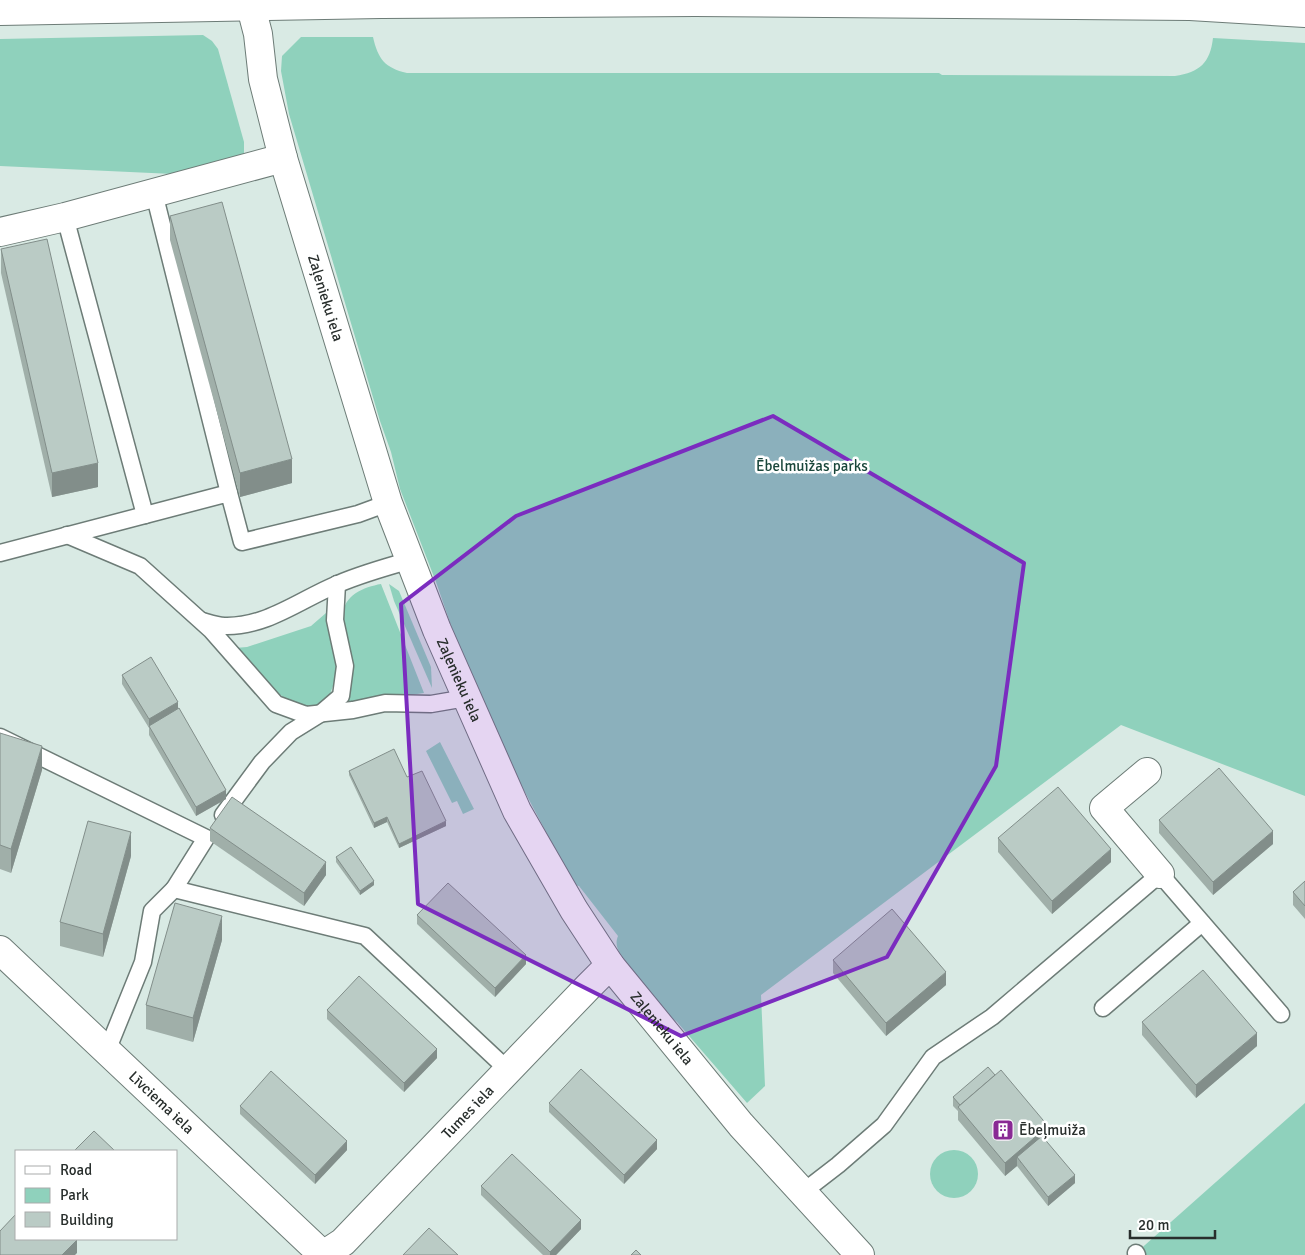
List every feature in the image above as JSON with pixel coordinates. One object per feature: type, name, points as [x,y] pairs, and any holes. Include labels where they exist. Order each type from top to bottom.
[{"type":"street","points":[[0,11],[96,4],[252,7],[695,1],[1190,3],[1305,12]]},
{"type":"street","name":"Zaļenieku iela","points":[[252,7],[258,34],[263,80],[283,158],[388,503],[437,630],[466,698],[526,826],[574,910],[610,966],[741,1126],[860,1255]]},
{"type":"street","points":[[0,232],[65,218],[283,158]]},
{"type":"street","points":[[1148,772],[1104,808],[1160,874]]},
{"type":"street","name":"Līvciema iela","points":[[0,950],[323,1255]]},
{"type":"street","name":"Tumes iela","points":[[323,1255],[343,1242],[610,966]]},
{"type":"lane","points":[[154,193],[242,542],[358,514],[388,503]]},
{"type":"lane","points":[[65,218],[145,515]]},
{"type":"lane","points":[[0,553],[229,493]]},
{"type":"lane","points":[[67,535],[140,566],[211,630],[276,704],[306,716],[353,710],[385,703],[431,704],[466,698]]},
{"type":"lane","points":[[200,620],[224,626],[252,623],[278,614],[337,584],[377,569],[410,560]]},
{"type":"lane","points":[[107,1051],[143,962],[152,911],[174,889],[206,838],[262,762],[291,732],[320,714],[341,696],[345,666],[336,620],[337,584]]},
{"type":"lane","points":[[0,737],[206,838]]},
{"type":"lane","points":[[803,1192],[838,1165],[884,1125],[933,1057],[992,1017],[1160,874],[1281,1014]]},
{"type":"lane","points":[[174,889],[365,936],[508,1070]]},
{"type":"lane","points":[[1103,1008],[1202,923]]},
{"type":"highlighted area","points":[[773,416],[1024,563],[996,766],[887,957],[681,1036],[418,904],[401,604],[516,516]]},
{"type":"green space","points":[[203,35],[212,41],[218,49],[244,142],[244,154],[173,174],[0,166],[0,39]]},
{"type":"green space","name":"Ēbelmuižas parks","points":[[301,37],[373,37],[380,57],[393,68],[407,73],[939,73],[942,75],[1175,76],[1191,72],[1202,65],[1212,47],[1213,38],[1305,43],[1305,796],[1121,725],[761,995],[765,1086],[747,1103],[677,1022],[662,1010],[620,953],[617,944],[618,936],[579,886],[574,885],[508,760],[454,634],[400,489],[391,452],[380,421],[289,114],[281,71],[282,56]]},
{"type":"green space","points":[[381,584],[424,693],[336,709],[347,643],[343,619],[344,609],[351,597],[356,593],[368,587]]},
{"type":"green space","points":[[389,584],[399,591],[431,667],[432,688],[394,601]]},
{"type":"green space","points":[[326,613],[337,659],[336,678],[327,702],[317,709],[289,700],[278,694],[261,679],[235,648],[247,647],[311,626]]},
{"type":"green space","points":[[440,742],[474,809],[463,814],[457,801],[452,803],[426,751]]},
{"type":"green space","points":[[1305,1103],[1305,1255],[1134,1255],[1136,1253]]},
{"type":"green space","points":[[954,1150],[963,1152],[971,1157],[976,1165],[978,1174],[976,1183],[971,1191],[963,1196],[954,1198],[945,1196],[937,1191],[932,1183],[930,1174],[932,1165],[937,1157],[945,1152]]},
{"type":"building","points":[[222,202],[292,459],[240,473],[170,216]]},
{"type":"building","points":[[47,239],[98,463],[52,473],[1,249]]},
{"type":"building","points":[[151,657],[178,702],[149,719],[122,675]]},
{"type":"building","points":[[179,708],[226,790],[196,807],[149,726]]},
{"type":"building","points":[[0,733],[42,746],[11,849],[0,845]]},
{"type":"building","points":[[394,749],[407,777],[422,771],[446,821],[399,844],[387,817],[374,823],[349,771]]},
{"type":"building","points":[[1219,768],[1273,831],[1213,882],[1159,820]]},
{"type":"building","points":[[1058,787],[1111,849],[1052,901],[998,838]]},
{"type":"building","points":[[232,797],[326,862],[304,893],[210,828]]},
{"type":"building","points":[[88,821],[131,832],[103,934],[60,922]]},
{"type":"building","points":[[351,847],[374,881],[360,891],[336,857]]},
{"type":"building","points":[[1305,881],[1305,906],[1293,892]]},
{"type":"building","points":[[448,883],[526,955],[495,988],[417,915]]},
{"type":"building","points":[[175,903],[222,916],[193,1018],[146,1005]]},
{"type":"building","points":[[892,909],[946,972],[886,1023],[833,960]]},
{"type":"building","points":[[1203,970],[1257,1033],[1196,1085],[1142,1022]]},
{"type":"building","points":[[359,976],[437,1049],[404,1083],[327,1010]]},
{"type":"building","points":[[988,1067],[995,1075],[960,1105],[953,1097]]},
{"type":"building","points":[[581,1069],[657,1140],[624,1175],[549,1103]]},
{"type":"building","name":"Ēbeļmuiža","points":[[1001,1070],[1048,1126],[1005,1163],[958,1107]]},
{"type":"building","points":[[271,1071],[347,1141],[315,1175],[240,1106]]},
{"type":"building","points":[[94,1131],[114,1150],[75,1150]]},
{"type":"building","points":[[1042,1136],[1075,1175],[1048,1197],[1017,1157]]},
{"type":"building","points":[[512,1154],[581,1220],[550,1252],[481,1186]]},
{"type":"building","points":[[15,1215],[15,1240],[77,1240],[62,1255],[0,1255],[0,1231]]},
{"type":"building","points":[[429,1228],[458,1255],[403,1255]]},
{"type":"building","points":[[636,1250],[641,1255],[631,1255]]},
{"type":"place","name":"Ēbeļmuiža","points":[[1003,1130]]}]
